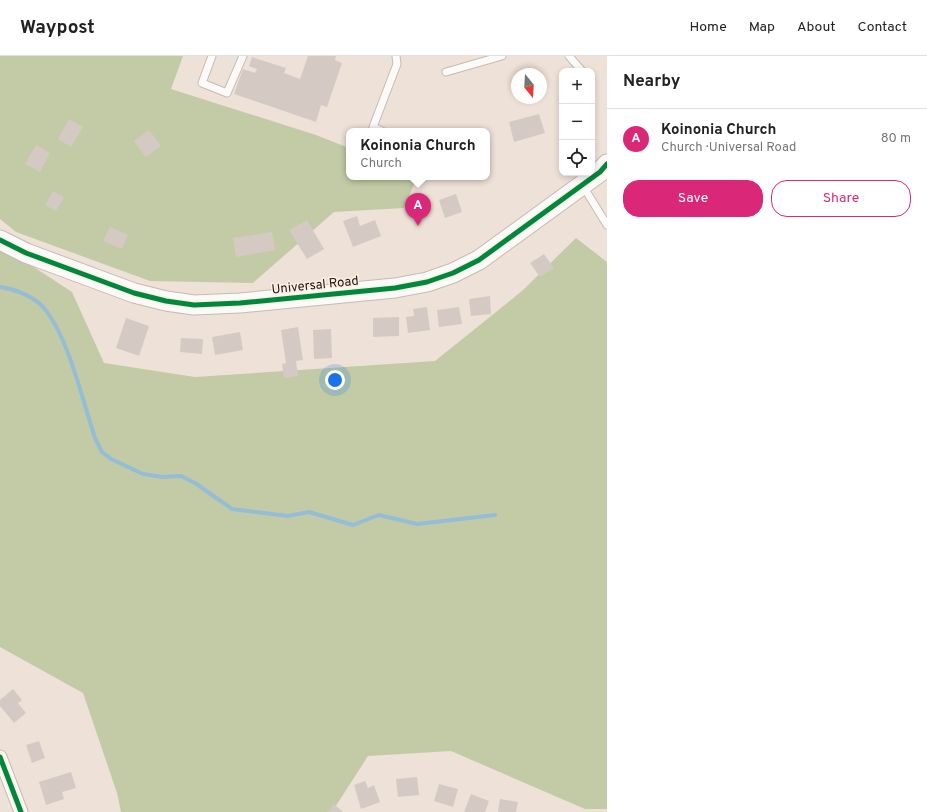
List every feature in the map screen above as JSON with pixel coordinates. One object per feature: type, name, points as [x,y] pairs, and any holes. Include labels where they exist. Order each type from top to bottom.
[{"type":"street","name":"Universal Road","points":[[0,240],[26,253],[134,293],[166,301],[194,305],[240,303],[394,288],[427,282],[453,273],[479,260],[600,172],[607,164]]},
{"type":"street","points":[[0,757],[20,812]]},
{"type":"lane","points":[[212,56],[202,83],[227,93],[243,56]]},
{"type":"lane","points":[[375,128],[373,127],[397,64],[396,56]]},
{"type":"lane","points":[[446,72],[502,56]]},
{"type":"lane","points":[[569,56],[579,68]]},
{"type":"lane","points":[[582,185],[607,225]]},
{"type":"green space","points":[[0,56],[183,56],[171,89],[316,135],[346,147],[346,180],[416,180],[404,208],[334,212],[253,283],[150,281],[16,232],[0,219]]},
{"type":"green space","points":[[576,238],[607,262],[607,809],[585,809],[451,751],[368,756],[332,812],[121,812],[117,793],[83,693],[0,647],[0,245],[72,292],[104,363],[195,377],[435,361],[522,291]]},
{"type":"building","points":[[308,56],[336,56],[335,60],[342,63],[327,107],[321,105],[316,122],[234,94],[243,69],[255,73],[257,69],[249,66],[252,57],[286,68],[284,73],[300,79]]},
{"type":"building","points":[[539,114],[545,133],[514,142],[509,122]]},
{"type":"building","points":[[69,119],[83,127],[71,147],[58,139]]},
{"type":"building","points":[[149,130],[161,146],[146,157],[134,141]]},
{"type":"building","points":[[36,145],[50,153],[40,172],[25,164]]},
{"type":"building","points":[[53,191],[64,197],[56,211],[45,205]]},
{"type":"building","points":[[456,194],[462,212],[445,218],[439,200]]},
{"type":"building","points":[[357,216],[360,226],[375,220],[381,236],[353,247],[343,221]]},
{"type":"building","points":[[307,220],[324,249],[307,259],[289,230]]},
{"type":"building","points":[[110,227],[128,235],[122,249],[103,241]]},
{"type":"building","points":[[272,232],[275,250],[236,257],[233,238]]},
{"type":"building","points":[[544,254],[554,268],[540,277],[530,263]]},
{"type":"building","points":[[490,296],[491,314],[471,316],[469,299]]},
{"type":"building","points":[[427,307],[430,330],[408,333],[406,317],[414,316],[413,309]]},
{"type":"building","points":[[459,307],[462,324],[439,327],[437,310]]},
{"type":"building","points":[[399,317],[399,336],[373,337],[373,318]]},
{"type":"building","points":[[126,318],[149,326],[139,356],[116,348]]},
{"type":"building","points":[[298,327],[303,360],[296,361],[298,376],[284,378],[282,364],[286,363],[281,330]]},
{"type":"building","points":[[331,329],[332,358],[314,359],[313,330]]},
{"type":"building","points":[[240,332],[243,350],[215,355],[212,337]]},
{"type":"building","points":[[181,338],[203,339],[202,354],[180,352]]},
{"type":"building","points":[[13,689],[22,700],[18,703],[26,713],[14,723],[0,706],[0,700]]},
{"type":"building","points":[[39,741],[45,758],[32,763],[26,745]]},
{"type":"building","points":[[71,772],[76,788],[62,792],[64,799],[46,805],[39,782]]},
{"type":"building","points":[[417,777],[419,795],[398,797],[396,779]]},
{"type":"building","points":[[365,781],[368,788],[374,785],[380,802],[361,809],[354,785]]},
{"type":"building","points":[[439,784],[458,789],[453,807],[434,801]]},
{"type":"building","points":[[471,794],[489,801],[485,812],[464,812]]},
{"type":"building","points":[[500,799],[518,802],[516,812],[498,812]]},
{"type":"building","points":[[334,804],[343,812],[327,812]]},
{"type":"waterway","points":[[0,287],[12,289],[23,294],[43,307],[52,319],[67,351],[95,438],[102,452],[111,459],[143,474],[162,477],[181,476],[195,483],[232,509],[288,516],[309,512],[353,525],[379,515],[417,524],[495,515]]},
{"type":"cycle path","points":[[0,240],[26,253],[134,293],[166,301],[194,305],[240,303],[395,288],[427,282],[453,273],[479,260],[600,172],[607,164]]},
{"type":"cycle path","points":[[0,757],[21,812]]},
{"type":"place","name":"Koinonia Church","points":[[418,226]]}]
